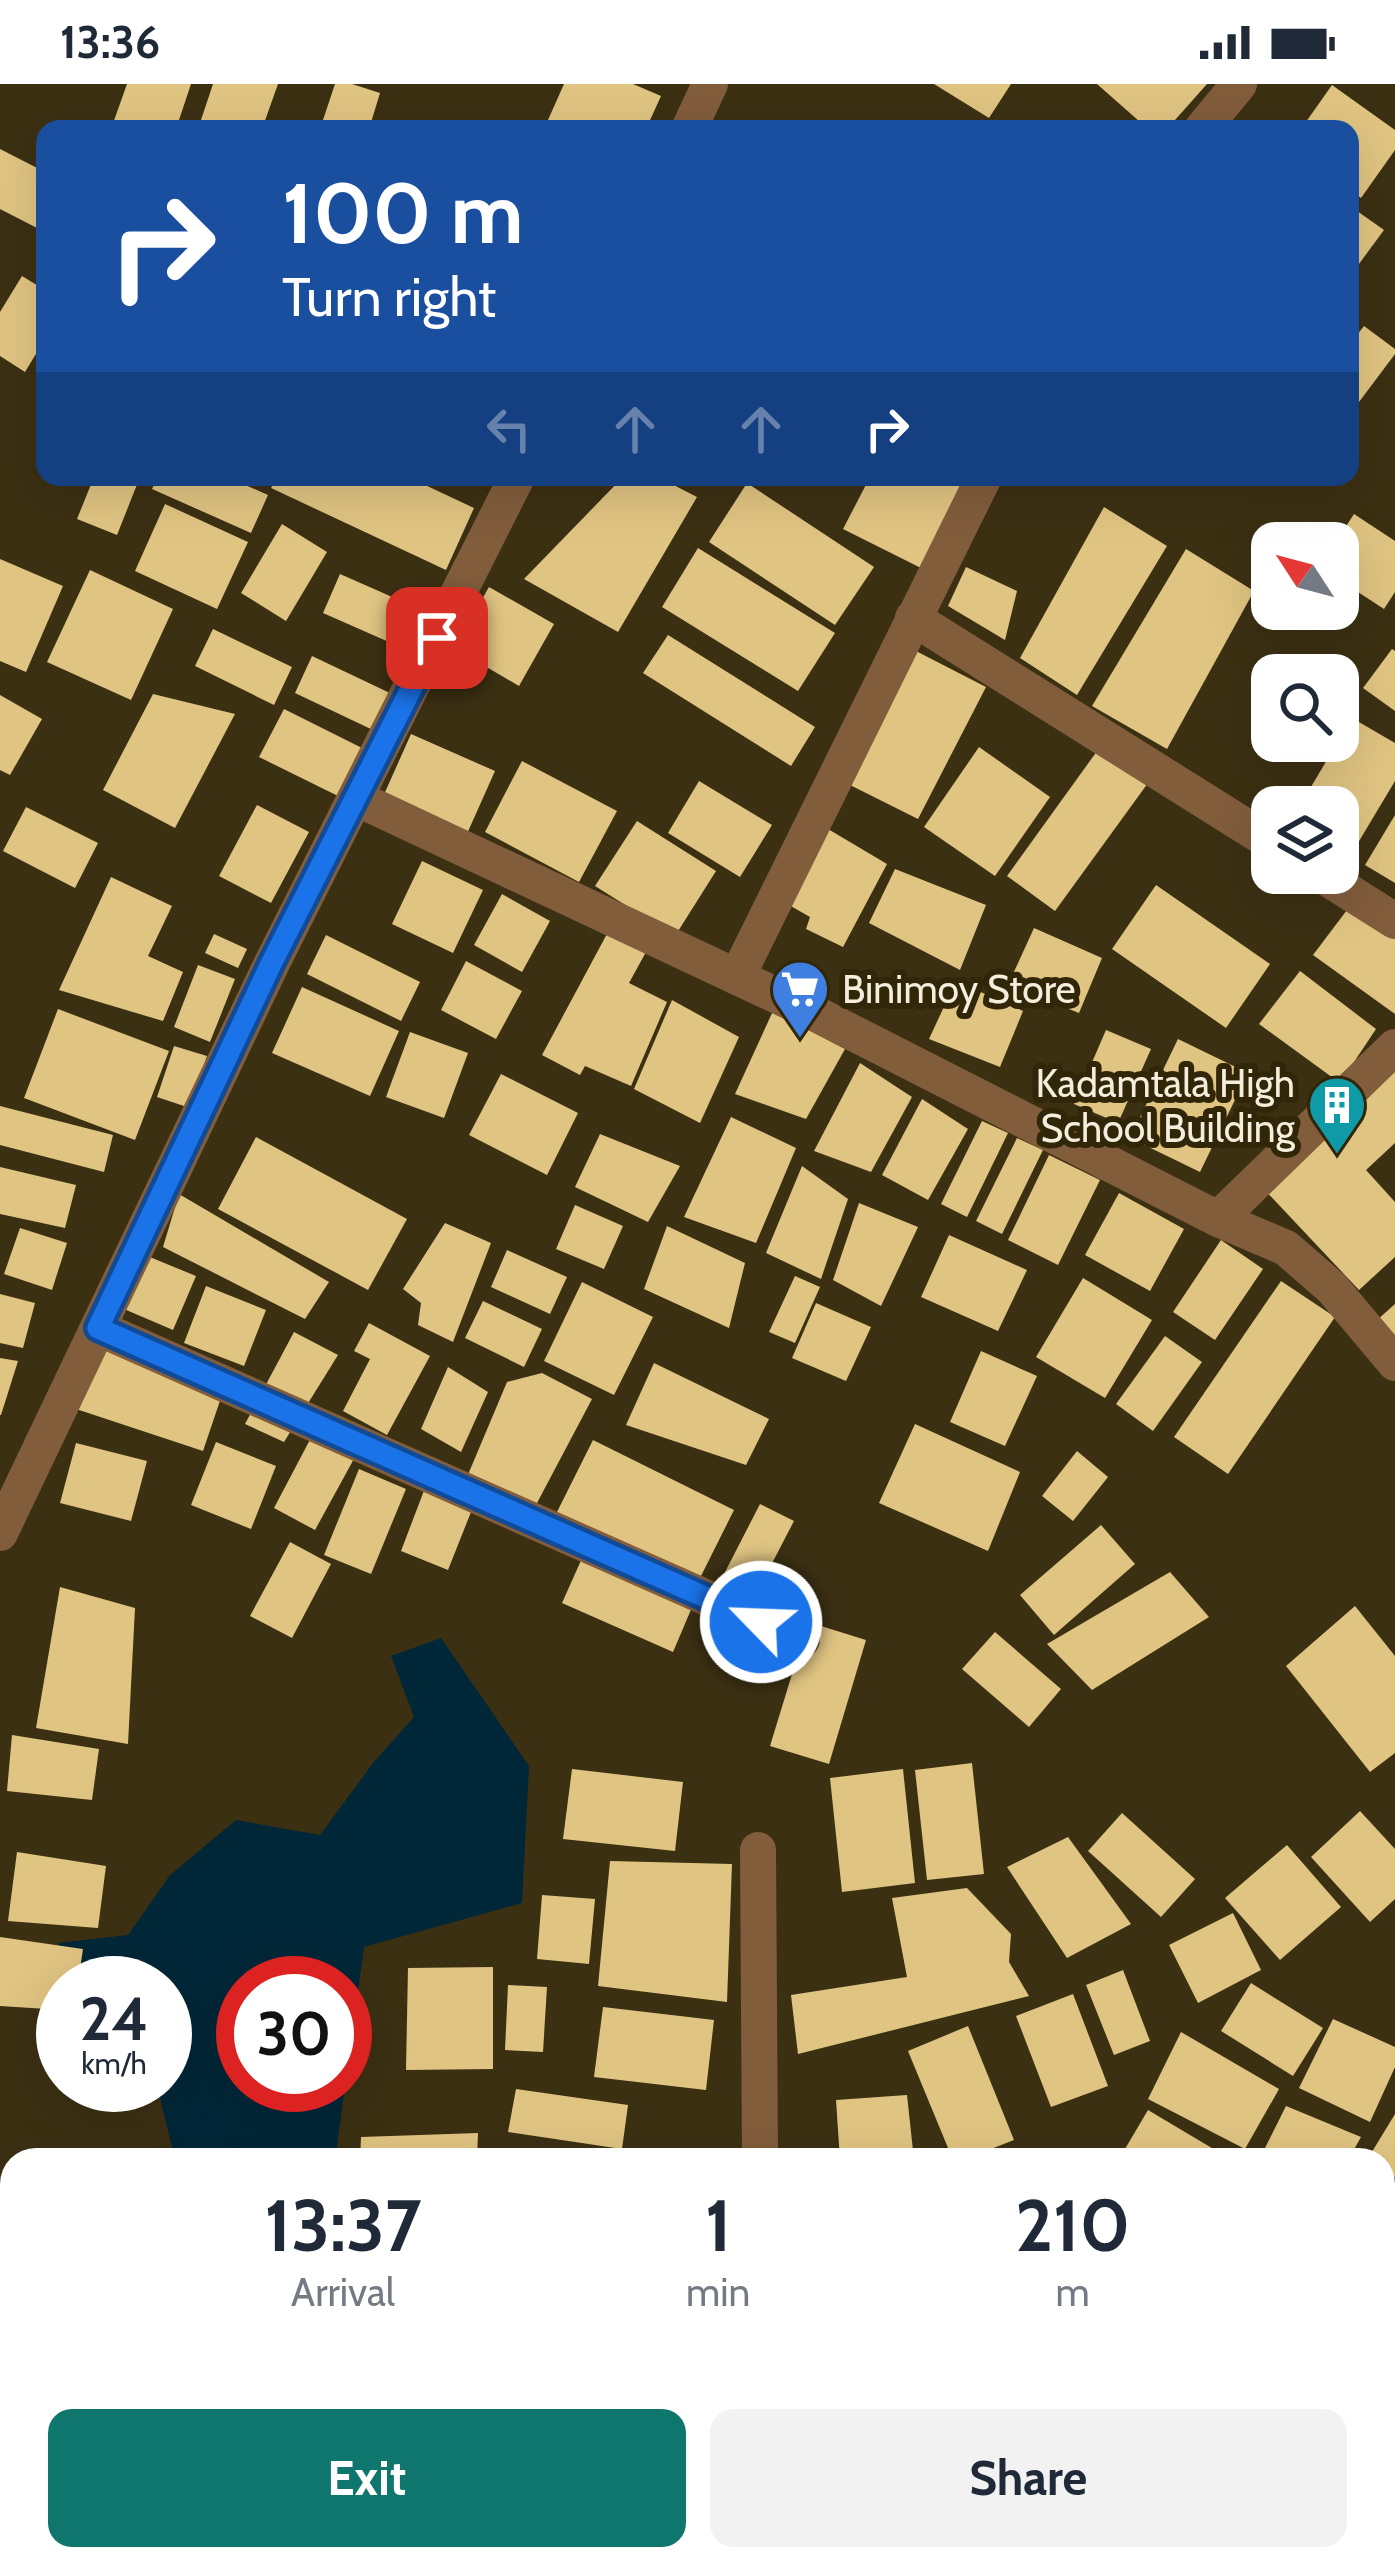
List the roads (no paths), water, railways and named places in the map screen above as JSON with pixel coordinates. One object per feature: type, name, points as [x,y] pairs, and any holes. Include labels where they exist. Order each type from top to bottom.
[{"type":"street","points":[[693,120],[710,84]]},
{"type":"street","points":[[1209,120],[1239,84]]},
{"type":"street","points":[[0,1533],[272,962],[513,486]]},
{"type":"street","points":[[737,977],[979,486]]},
{"type":"street","points":[[913,618],[1251,830]]},
{"type":"street","points":[[358,799],[737,977],[1218,1219],[1286,1248],[1332,1288],[1395,1363]]},
{"type":"street","points":[[1352,894],[1395,921]]},
{"type":"street","points":[[1218,1219],[1395,1047]]},
{"type":"street","points":[[98,1328],[802,1640]]},
{"type":"street","points":[[758,1850],[760,2148]]},
{"type":"water","points":[[441,1638],[529,1766],[522,1903],[364,1947],[363,1956],[216,1956],[216,2112],[342,2112],[337,2148],[172,2148],[163,2112],[192,2112],[192,1956],[61,1956],[58,1943],[128,1935],[170,1875],[236,1820],[320,1835],[414,1717],[391,1656]]},
{"type":"place","name":"Binimoy Store","points":[[800,1040]]},
{"type":"place","name":"Kadamtala High School Building","points":[[1337,1156]]}]
